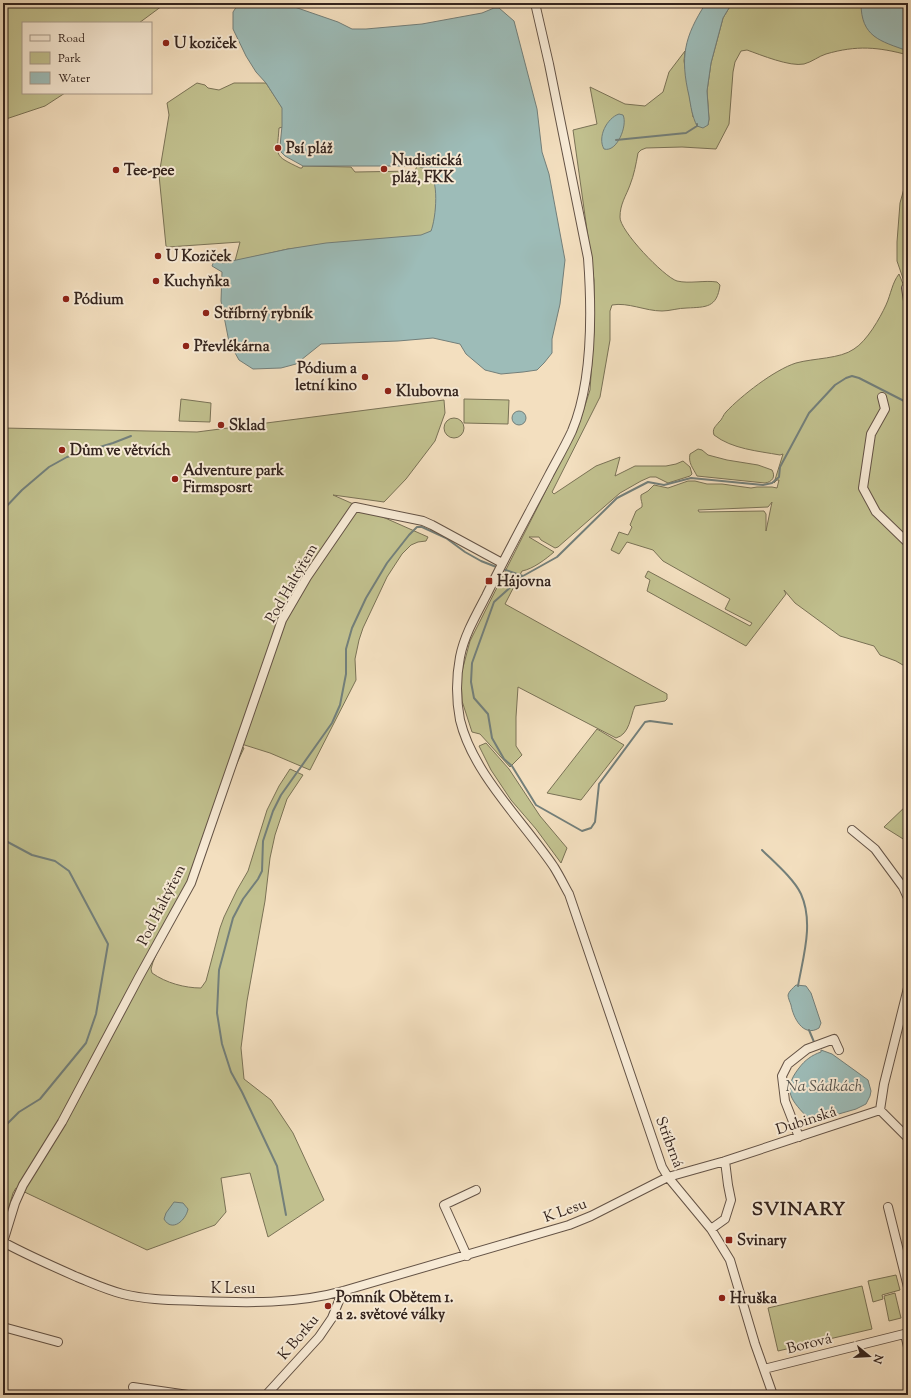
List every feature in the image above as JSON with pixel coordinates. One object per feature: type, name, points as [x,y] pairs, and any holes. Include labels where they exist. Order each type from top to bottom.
[{"type":"street","name":"Stříbrná","points":[[535,3],[549,64],[588,258],[590,290],[587,365],[583,396],[572,431],[502,564],[468,634],[460,656],[456,690],[461,720],[469,746],[478,762],[513,813],[554,866],[569,894],[662,1167],[668,1177],[711,1229],[730,1260],[773,1395]]},
{"type":"street","points":[[906,288],[908,301]]},
{"type":"street","points":[[882,397],[885,409],[870,434],[863,488],[876,512],[908,543]]},
{"type":"street","name":"Pod Haltýřem","points":[[3,1242],[15,1203],[23,1185],[62,1122],[191,883],[282,620],[307,577],[355,507],[422,521],[432,525],[502,564]]},
{"type":"street","points":[[852,830],[875,849],[903,887],[908,898]]},
{"type":"street","points":[[908,988],[884,1084],[880,1110],[908,1138]]},
{"type":"street","points":[[799,1137],[785,1101],[782,1076],[788,1064],[807,1048],[834,1039],[839,1050]]},
{"type":"street","name":"Dubinská","points":[[668,1177],[725,1161],[880,1110]]},
{"type":"street","points":[[711,1229],[725,1219],[731,1200],[725,1161]]},
{"type":"street","name":"K Lesu","points":[[3,1242],[34,1259],[99,1286],[123,1294],[155,1300],[272,1302],[321,1298],[569,1225],[591,1216],[668,1177]]},
{"type":"street","points":[[467,1256],[444,1205],[476,1190]]},
{"type":"street","points":[[888,1207],[908,1287]]},
{"type":"street","name":"K Borku","points":[[266,1395],[320,1337],[332,1318],[343,1292]]},
{"type":"street","points":[[3,1327],[58,1342]]},
{"type":"street","points":[[906,1334],[908,1347]]},
{"type":"street","name":"Borová","points":[[764,1369],[906,1334]]},
{"type":"street","points":[[133,1388],[188,1395]]},
{"type":"green space","points":[[3,3],[166,3],[140,22],[22,22],[22,94],[63,94],[45,106],[3,119]]},
{"type":"green space","points":[[732,3],[908,3],[908,55],[887,50],[858,48],[826,54],[804,64],[791,64],[747,50],[741,51],[735,62],[733,72],[729,124],[716,149],[682,147],[646,148],[638,153],[633,177],[621,208],[620,217],[627,232],[643,252],[671,278],[682,282],[717,282],[720,285],[718,293],[710,305],[668,311],[649,310],[618,304],[612,305],[610,311],[610,340],[600,397],[552,492],[554,494],[596,466],[620,457],[615,476],[635,466],[666,466],[683,461],[690,467],[692,474],[668,483],[656,477],[650,477],[641,481],[620,493],[558,547],[555,548],[541,540],[539,537],[529,537],[554,552],[535,566],[522,571],[505,604],[667,694],[667,699],[665,701],[635,706],[627,729],[621,736],[616,738],[518,687],[516,746],[522,755],[510,767],[480,734],[472,732],[462,701],[461,675],[470,641],[578,427],[590,390],[594,331],[594,280],[573,130],[597,124],[590,87],[625,104],[645,106],[663,92],[669,72],[685,51],[684,61],[693,117],[708,125],[707,91],[711,63],[723,18]]},
{"type":"green space","points":[[197,83],[205,85],[208,88],[219,90],[234,83],[266,83],[283,109],[283,127],[279,128],[279,154],[285,160],[300,168],[303,166],[351,167],[355,172],[415,171],[417,166],[428,170],[435,179],[437,190],[436,213],[432,232],[422,236],[288,249],[235,261],[240,242],[166,246],[159,175],[169,115],[167,103]]},
{"type":"green space","points":[[908,174],[908,293],[897,261],[897,242],[900,203]]},
{"type":"green space","points":[[899,274],[908,296],[908,668],[896,661],[880,655],[874,646],[840,636],[795,603],[784,590],[786,594],[746,646],[647,591],[650,580],[645,577],[648,571],[750,626],[752,623],[725,609],[730,599],[663,561],[653,550],[627,542],[619,554],[611,550],[619,532],[628,535],[632,527],[630,525],[636,511],[642,507],[641,495],[654,485],[668,488],[688,481],[695,481],[707,484],[722,484],[751,488],[777,488],[779,480],[774,483],[783,454],[780,455],[754,451],[721,440],[714,435],[714,428],[726,412],[740,399],[758,384],[778,371],[787,366],[803,361],[842,355],[854,349],[864,341],[873,329],[886,305]],"holes":[[[772,502],[766,531],[766,514],[764,511],[699,512],[698,510],[768,507]]]},
{"type":"green space","points":[[181,399],[211,403],[210,422],[179,421]]},
{"type":"green space","points":[[464,399],[509,400],[508,424],[464,423]]},
{"type":"green space","points":[[444,400],[445,413],[435,441],[406,479],[384,502],[333,495],[428,537],[426,541],[411,545],[402,554],[387,577],[363,628],[359,640],[355,659],[356,680],[310,770],[270,753],[235,742],[244,748],[151,969],[152,973],[157,977],[169,982],[182,986],[201,988],[206,981],[224,917],[248,871],[267,810],[279,786],[290,769],[303,775],[287,799],[275,835],[247,1001],[241,1048],[244,1079],[271,1100],[293,1133],[324,1200],[268,1237],[250,1173],[221,1178],[226,1212],[215,1225],[147,1250],[16,1188],[13,1193],[3,1228],[3,428],[197,432]]},
{"type":"green space","points":[[454,418],[461,421],[464,428],[461,435],[454,438],[447,435],[444,428],[447,421]]},
{"type":"green space","points":[[698,449],[702,450],[708,455],[758,465],[772,470],[774,475],[770,482],[765,483],[697,476],[691,465],[690,454]]},
{"type":"green space","points":[[597,729],[624,745],[581,800],[547,793]]},
{"type":"green space","points":[[486,743],[509,769],[540,816],[567,848],[561,863],[536,829],[511,800],[491,770],[479,746]]},
{"type":"green space","points":[[908,804],[908,842],[884,827]]},
{"type":"green space","points":[[896,1275],[900,1290],[882,1295],[883,1299],[873,1302],[868,1281]]},
{"type":"green space","points":[[862,1286],[872,1329],[778,1351],[768,1308]]},
{"type":"green space","points":[[895,1293],[901,1318],[889,1321],[884,1296]]},
{"type":"water","name":"Stříbrný rybník","points":[[239,3],[283,3],[338,22],[352,29],[422,24],[482,13],[494,8],[499,8],[514,21],[537,109],[542,152],[549,174],[565,260],[560,304],[552,339],[552,353],[537,370],[501,374],[485,370],[466,354],[460,344],[433,338],[321,344],[296,364],[281,368],[253,369],[239,360],[229,342],[221,301],[222,272],[212,266],[214,261],[224,263],[288,249],[326,243],[421,235],[431,231],[436,198],[434,181],[431,174],[427,169],[417,166],[303,166],[285,156],[281,152],[280,146],[282,108],[246,56],[233,29],[233,12]]},
{"type":"water","points":[[706,3],[732,3],[723,18],[711,63],[707,91],[709,119],[708,125],[703,128],[697,126],[693,115],[686,82],[685,58],[686,48],[693,26]]},
{"type":"water","points":[[861,3],[908,3],[908,51],[881,40],[868,30],[864,23]]},
{"type":"water","points":[[619,114],[623,115],[624,119],[623,131],[617,143],[613,147],[604,149],[602,139],[604,128],[611,119]]},
{"type":"water","points":[[519,411],[524,413],[526,418],[524,423],[519,425],[514,423],[512,418],[514,413]]},
{"type":"water","points":[[796,985],[806,986],[811,993],[821,1023],[819,1028],[808,1030],[804,1028],[800,1025],[794,1015],[788,995]]},
{"type":"water","name":"Na Sádkách","points":[[821,1050],[832,1054],[868,1080],[871,1091],[866,1104],[856,1109],[818,1120],[809,1119],[798,1107],[791,1095],[791,1083],[801,1065],[809,1058],[821,1052]]},
{"type":"water","points":[[174,1202],[183,1203],[188,1209],[182,1221],[175,1225],[171,1225],[164,1219],[166,1213]]},
{"type":"waterway","points":[[616,140],[686,133],[697,126],[697,124]]},
{"type":"waterway","points":[[672,724],[650,721],[645,722],[599,784],[595,822],[591,828],[582,831],[536,805],[512,766],[504,759],[492,738],[488,714],[474,698],[471,682],[472,663],[494,602],[523,576],[557,557],[617,498],[648,482],[664,485],[691,478],[763,485],[772,483],[779,477],[780,467],[809,413],[835,385],[846,378],[852,376],[859,378],[908,403]]},
{"type":"waterway","points":[[3,510],[22,490],[49,467],[67,457],[131,436]]},
{"type":"waterway","points":[[286,1215],[277,1166],[231,1072],[222,1044],[217,1013],[219,970],[233,918],[243,899],[262,871],[263,841],[273,811],[281,795],[332,723],[340,705],[346,674],[346,649],[352,628],[366,598],[387,563],[409,535],[417,527],[422,527],[446,538],[465,552],[481,561],[499,568]]},
{"type":"waterway","points":[[503,569],[523,576]]},
{"type":"waterway","points":[[3,838],[4,840],[32,855],[55,861],[69,871],[108,944],[96,1014],[86,1043],[40,1099],[19,1112],[3,1128]]},
{"type":"waterway","points":[[762,850],[794,882],[805,905],[807,917],[805,952],[798,986]]},
{"type":"waterway","points":[[809,1030],[814,1042]]},
{"type":"place","name":"U koziček","points":[[166,43]]},
{"type":"place","name":"Psí pláž","points":[[278,148]]},
{"type":"place","name":"Nudistická pláž, FKK","points":[[384,169]]},
{"type":"place","name":"Tee-pee","points":[[116,170]]},
{"type":"place","name":"U Koziček","points":[[158,256]]},
{"type":"place","name":"Kuchyňka","points":[[156,281]]},
{"type":"place","name":"Pódium","points":[[66,299]]},
{"type":"place","name":"Stříbrný rybník","points":[[206,313]]},
{"type":"place","name":"Převlékárna","points":[[186,346]]},
{"type":"place","name":"Pódium a letní kino","points":[[365,377]]},
{"type":"place","name":"Klubovna","points":[[388,391]]},
{"type":"place","name":"Sklad","points":[[221,425]]},
{"type":"place","name":"Dům ve větvích","points":[[62,450]]},
{"type":"place","name":"Adventure park Firmsposrt","points":[[175,479]]},
{"type":"place","name":"Hájovna","points":[[489,581]]},
{"type":"place","name":"Svinary","points":[[729,1240]]},
{"type":"place","name":"Hruška","points":[[722,1298]]},
{"type":"place","name":"Pomník Obětem 1. a 2. světové války","points":[[328,1306]]},
{"type":"district","name":"SVINARY","points":[[799,1208]]}]
